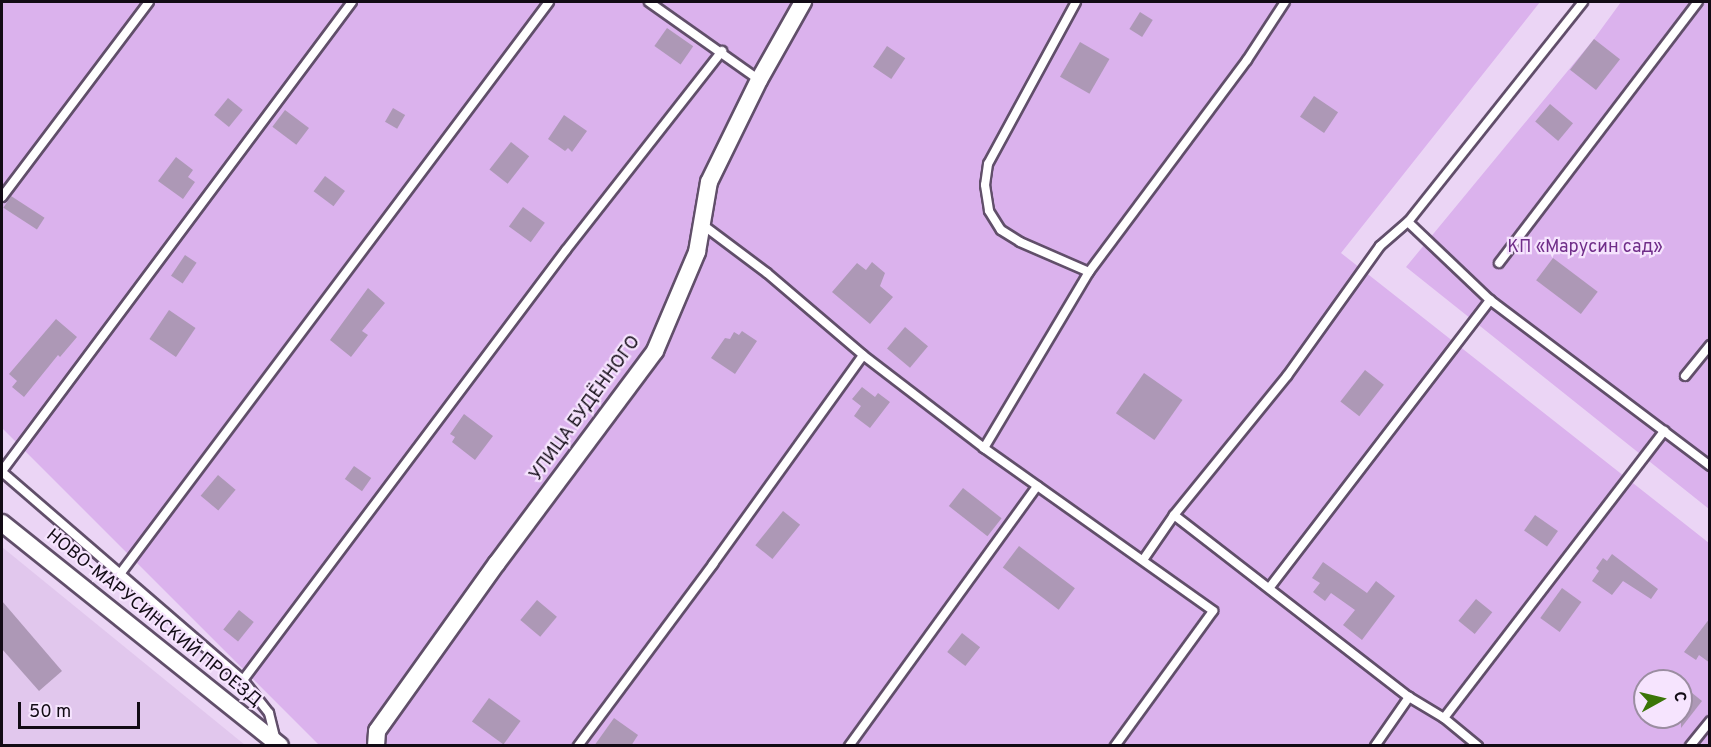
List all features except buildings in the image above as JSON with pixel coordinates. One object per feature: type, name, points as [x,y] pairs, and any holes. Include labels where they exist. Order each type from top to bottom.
[{"type":"street","name":"УЛИЦА БУДЁННОГО","points":[[376,746],[377,730],[496,563],[655,351],[697,252],[709,182],[759,80],[803,2]]},
{"type":"street","name":"НОВО-МАРУСИНСКИЙ ПРОЕЗД","points":[[2,523],[278,744]]},
{"type":"lane","points":[[2,196],[149,2]]},
{"type":"lane","points":[[278,744],[269,713],[243,680],[2,471],[352,2]]},
{"type":"lane","points":[[120,574],[549,2]]},
{"type":"lane","points":[[649,2],[722,51],[759,80]]},
{"type":"lane","points":[[1076,2],[988,164],[985,185],[989,211],[1001,230],[1020,242],[1089,272]]},
{"type":"lane","points":[[984,448],[1089,272],[1247,60],[1285,2]]},
{"type":"lane","points":[[1143,561],[1174,515],[1287,376],[1380,246],[1408,222],[1581,2]]},
{"type":"lane","points":[[1499,263],[1698,2]]},
{"type":"lane","points":[[243,680],[566,250],[722,51]]},
{"type":"lane","points":[[1408,222],[1490,300],[1710,466]]},
{"type":"lane","points":[[703,225],[768,273],[863,355],[984,448],[1213,611],[1115,746]]},
{"type":"lane","points":[[1270,587],[1490,300]]},
{"type":"lane","points":[[1685,376],[1710,345]]},
{"type":"lane","points":[[578,746],[713,564],[863,355]]},
{"type":"lane","points":[[1444,718],[1664,431]]},
{"type":"lane","points":[[849,746],[1037,486]]},
{"type":"lane","points":[[1174,515],[1270,587],[1409,697],[1444,718],[1479,746]]},
{"type":"lane","points":[[1375,746],[1409,697]]},
{"type":"lane","points":[[1690,746],[1710,721]]},
{"type":"shaded area","points":[[2,547],[245,745],[2,745]]},
{"type":"green space","points":[[2,2],[1540,2],[1341,253],[1709,543],[1709,745],[319,745],[2,428]]},
{"type":"green space","name":"КП «Марусин сад»","points":[[1621,2],[1709,2],[1709,509],[1406,267],[1594,39]]}]
